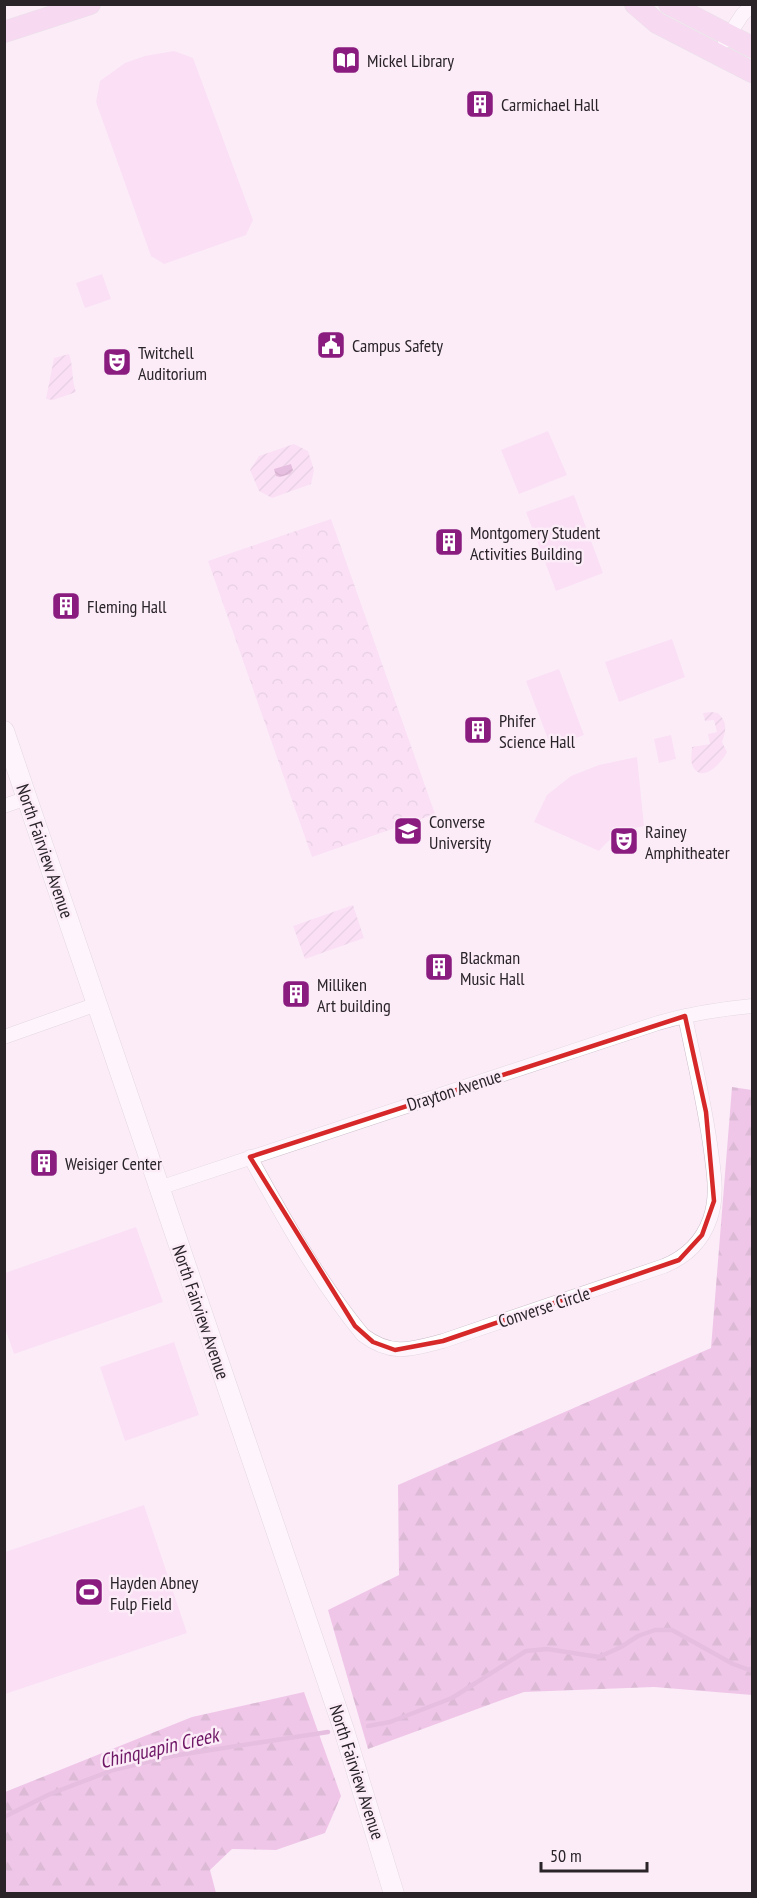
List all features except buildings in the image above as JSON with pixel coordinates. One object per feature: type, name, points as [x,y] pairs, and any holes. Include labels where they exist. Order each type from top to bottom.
[{"type":"main road","points":[[4,32],[90,4]]},
{"type":"main road","points":[[635,4],[657,23],[753,72]]},
{"type":"main road","points":[[669,4],[753,47]]},
{"type":"street","points":[[718,53],[741,15],[753,5]]},
{"type":"street","name":"North Fairview Avenue","points":[[4,731],[344,1730],[394,1893]]},
{"type":"street","points":[[4,806],[27,798]]},
{"type":"street","points":[[4,1037],[97,1004]]},
{"type":"street","name":"Drayton Avenue","points":[[159,1188],[685,1016],[720,1009],[753,1006]]},
{"type":"street","name":"Converse Circle","points":[[250,1157],[320,1274],[363,1335],[372,1342],[395,1350],[407,1350],[443,1341],[664,1266],[679,1260],[692,1250],[710,1219],[715,1184],[706,1112],[685,1016]]},
{"type":"highlighted area","points":[[685,1016],[706,1112],[714,1201],[702,1235],[679,1260],[443,1341],[395,1350],[373,1342],[355,1326],[250,1157]]},
{"type":"green space","points":[[174,51],[193,58],[253,220],[246,235],[164,264],[151,256],[96,102],[100,81],[125,63],[145,56]]},
{"type":"green space","points":[[102,274],[111,299],[85,308],[76,283]]},
{"type":"green space","points":[[69,354],[76,392],[53,400],[46,399],[54,358]]},
{"type":"green space","points":[[548,431],[567,475],[519,494],[501,450]]},
{"type":"green space","points":[[294,444],[308,451],[314,470],[311,484],[272,498],[259,491],[250,470],[259,456]]},
{"type":"green space","points":[[574,495],[603,573],[556,591],[526,512]]},
{"type":"green space","points":[[331,519],[435,814],[312,857],[208,561]]},
{"type":"green space","points":[[672,639],[685,677],[619,702],[605,662]]},
{"type":"green space","points":[[559,669],[584,735],[551,747],[526,681]]},
{"type":"green space","points":[[703,713],[718,713],[725,723],[722,742],[727,752],[717,766],[702,773],[697,772],[692,765],[692,747],[710,744],[708,734],[717,732],[714,720],[705,721]]},
{"type":"green space","points":[[671,735],[676,759],[659,763],[654,739]]},
{"type":"green space","points":[[637,757],[644,826],[619,834],[599,851],[534,822],[547,795],[571,776],[599,765]]},
{"type":"green space","points":[[353,905],[364,938],[305,959],[293,926]]},
{"type":"green space","points":[[732,1087],[752,1090],[752,1695],[654,1687],[524,1692],[368,1749],[328,1610],[399,1575],[398,1485],[711,1348]]},
{"type":"green space","points":[[136,1227],[163,1302],[14,1354],[5,1328],[5,1273]]},
{"type":"green space","points":[[174,1342],[199,1415],[125,1441],[100,1367]]},
{"type":"green space","name":"Hayden Abney Fulp Field","points":[[144,1505],[187,1633],[5,1694],[5,1552]]},
{"type":"green space","points":[[304,1692],[341,1796],[325,1833],[276,1850],[232,1849],[210,1870],[216,1893],[5,1893],[5,1792],[192,1717]]},
{"type":"water","points":[[291,464],[293,470],[290,474],[276,476],[274,469]]},
{"type":"waterway","name":"Chinquapin Creek","points":[[368,1726],[390,1722],[452,1698],[526,1651],[547,1649],[599,1657],[638,1636],[655,1630],[672,1630],[733,1664],[752,1671]]},
{"type":"waterway","name":"Chinquapin Creek","points":[[4,1817],[50,1794],[113,1770],[172,1756],[328,1732]]},
{"type":"place","name":"Mickel Library","points":[[346,60]]},
{"type":"place","name":"Carmichael Hall","points":[[480,104]]},
{"type":"place","name":"Campus Safety","points":[[331,345]]},
{"type":"place","name":"Twitchell Auditorium","points":[[117,362]]},
{"type":"place","name":"Montgomery Student Activities Building","points":[[449,542]]},
{"type":"place","name":"Fleming Hall","points":[[66,606]]},
{"type":"place","name":"Phifer Science Hall","points":[[478,730]]},
{"type":"place","name":"Converse University","points":[[408,831]]},
{"type":"place","name":"Rainey Amphitheater","points":[[624,841]]},
{"type":"place","name":"Blackman Music Hall","points":[[439,967]]},
{"type":"place","name":"Milliken Art building","points":[[296,994]]},
{"type":"place","name":"Weisiger Center","points":[[44,1163]]},
{"type":"place","name":"Hayden Abney Fulp Field","points":[[89,1592]]}]
